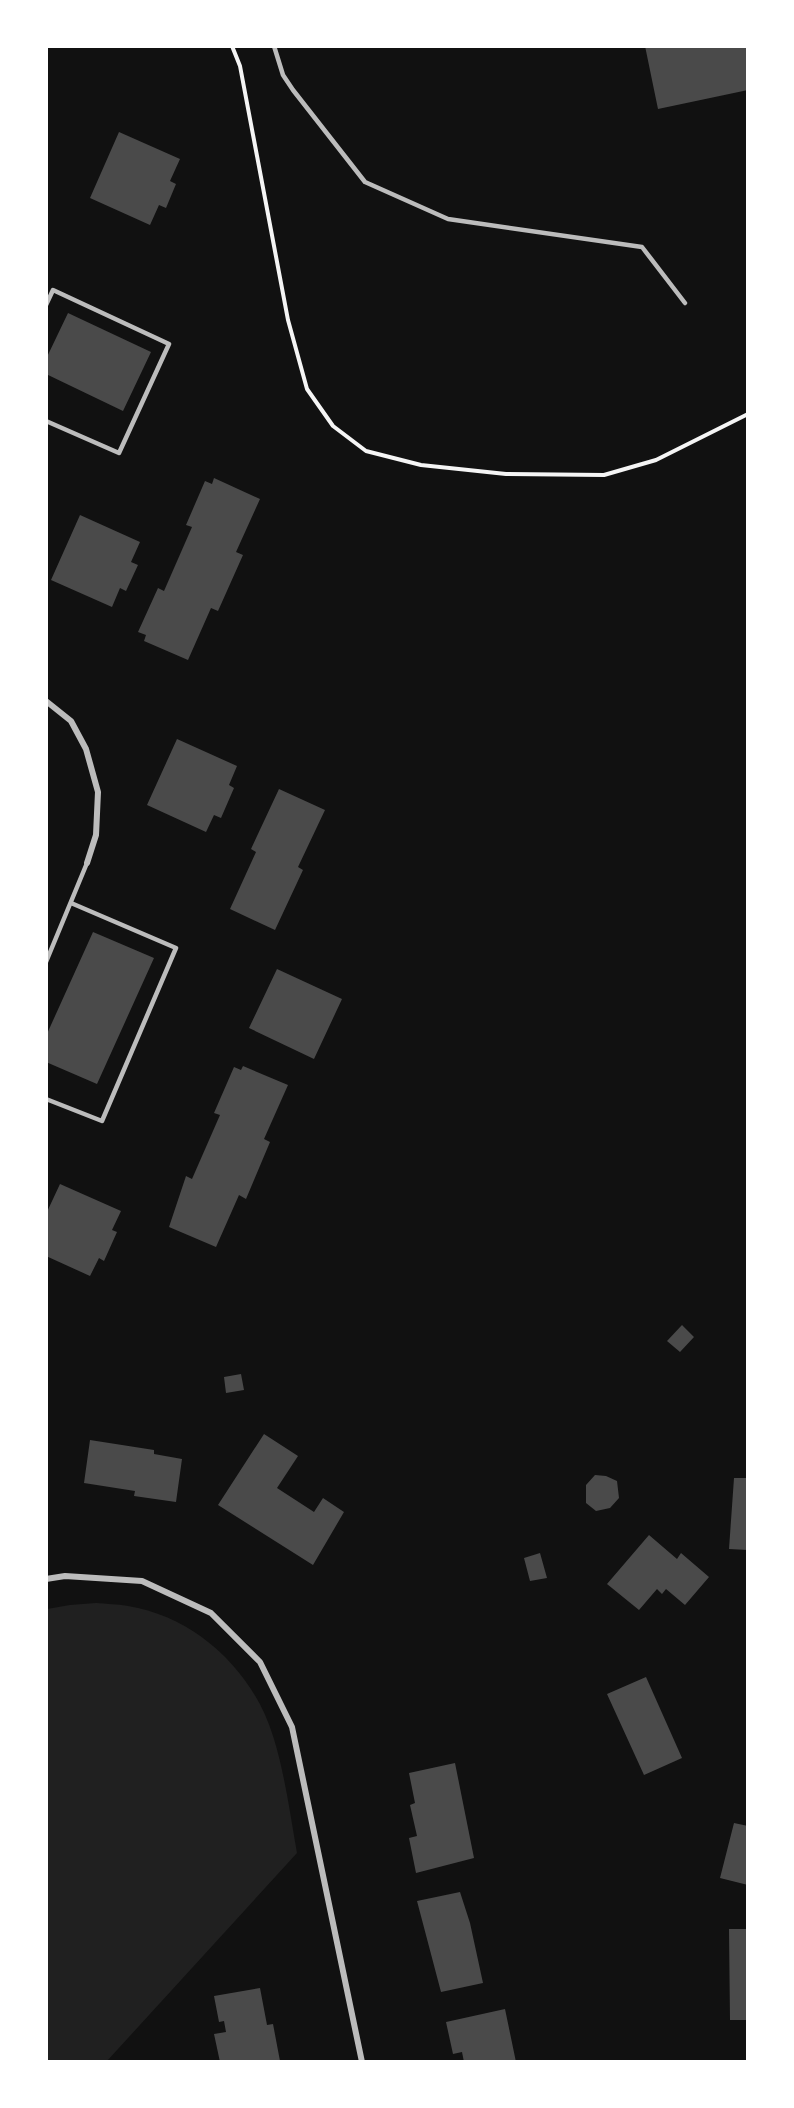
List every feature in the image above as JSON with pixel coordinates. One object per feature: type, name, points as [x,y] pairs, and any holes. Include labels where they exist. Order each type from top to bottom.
[{"type":"street","points":[[46,701],[71,721],[86,749],[98,792],[96,836],[87,863]]},
{"type":"street","points":[[46,1580],[65,1576],[142,1581],[211,1613],[261,1662],[292,1727],[362,2061]]},
{"type":"lane","points":[[274,46],[283,75],[293,90],[365,182],[448,219],[642,247],[686,303]]},
{"type":"lane","points":[[46,305],[53,290],[169,344],[119,453],[46,421]]},
{"type":"lane","points":[[46,962],[87,863]]},
{"type":"lane","points":[[46,1099],[102,1121],[176,948],[71,903]]},
{"type":"path","points":[[232,46],[240,66],[288,320],[307,388],[333,426],[366,451],[421,465],[506,474],[604,475],[656,460],[747,414]]},
{"type":"shaded area","points":[[96,1603],[128,1606],[153,1612],[177,1622],[198,1635],[236,1669],[264,1712],[273,1736],[284,1779],[297,1853],[107,2061],[47,2061],[47,1609]]},
{"type":"building","points":[[645,46],[748,46],[748,90],[658,109]]},
{"type":"building","points":[[119,132],[180,159],[170,181],[176,184],[166,208],[159,205],[150,225],[90,198]]},
{"type":"building","points":[[68,313],[151,352],[123,411],[46,374],[46,359]]},
{"type":"building","points":[[214,478],[260,499],[236,552],[243,555],[218,611],[211,608],[188,660],[144,641],[146,635],[138,632],[158,588],[164,591],[192,527],[186,525],[205,481],[212,484]]},
{"type":"building","points":[[80,515],[140,542],[131,562],[138,565],[126,591],[120,588],[112,607],[51,580]]},
{"type":"building","points":[[177,739],[237,766],[229,785],[234,788],[221,818],[214,815],[206,832],[147,805]]},
{"type":"building","points":[[279,789],[325,810],[298,867],[303,870],[275,930],[230,909],[256,852],[251,849]]},
{"type":"building","points":[[93,932],[154,958],[97,1084],[46,1062],[46,1036]]},
{"type":"building","points":[[277,969],[342,999],[314,1059],[249,1028]]},
{"type":"building","points":[[243,1066],[288,1085],[264,1139],[270,1142],[246,1199],[239,1195],[216,1247],[169,1227],[186,1176],[192,1179],[220,1115],[214,1113],[234,1067],[241,1070]]},
{"type":"building","points":[[60,1184],[121,1211],[112,1230],[117,1232],[104,1261],[99,1258],[90,1276],[46,1256],[46,1214]]},
{"type":"building","points":[[682,1325],[694,1337],[680,1352],[667,1341]]},
{"type":"building","points":[[241,1374],[244,1390],[226,1393],[224,1377]]},
{"type":"building","points":[[264,1434],[298,1456],[277,1488],[314,1512],[323,1498],[344,1512],[313,1565],[218,1505]]},
{"type":"building","points":[[90,1440],[154,1450],[154,1454],[182,1459],[176,1502],[134,1496],[135,1491],[84,1483]]},
{"type":"building","points":[[595,1475],[606,1476],[617,1481],[619,1498],[610,1508],[596,1511],[586,1503],[586,1485]]},
{"type":"building","points":[[734,1478],[748,1478],[748,1550],[729,1549]]},
{"type":"building","points":[[649,1535],[677,1559],[681,1553],[709,1577],[685,1605],[666,1589],[662,1594],[657,1589],[639,1610],[607,1584]]},
{"type":"building","points":[[540,1553],[547,1578],[530,1581],[524,1558]]},
{"type":"building","points":[[646,1677],[682,1758],[644,1775],[607,1694]]},
{"type":"building","points":[[455,1763],[474,1858],[416,1873],[409,1838],[417,1836],[410,1805],[415,1803],[409,1773]]},
{"type":"building","points":[[734,1823],[748,1826],[748,1885],[720,1878]]},
{"type":"building","points":[[460,1892],[470,1923],[483,1983],[441,1992],[417,1901]]},
{"type":"building","points":[[729,1929],[748,1929],[748,2020],[730,2020]]},
{"type":"building","points":[[260,1988],[267,2025],[273,2024],[280,2061],[220,2062],[214,2034],[226,2032],[224,2021],[219,2022],[214,1996]]},
{"type":"building","points":[[505,2009],[516,2062],[464,2062],[462,2052],[453,2054],[446,2022]]}]
